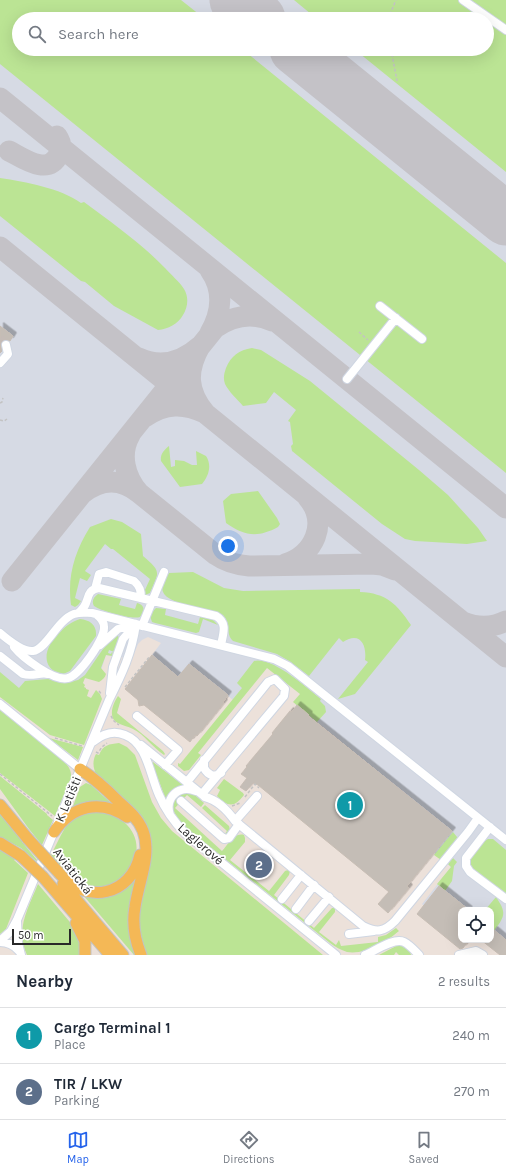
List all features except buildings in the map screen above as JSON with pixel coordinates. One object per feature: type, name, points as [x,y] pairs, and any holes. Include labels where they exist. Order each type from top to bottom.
[{"type":"main road","points":[[60,874],[75,888],[95,893],[109,891],[127,880],[138,862],[140,842],[136,828],[118,806],[80,770]]},
{"type":"main road","points":[[80,770],[93,777],[131,813],[140,824],[145,836],[146,854],[134,916],[135,934],[141,955]]},
{"type":"main road","name":"Aviatická","points":[[0,805],[60,874],[63,883],[124,955]]},
{"type":"main road","points":[[54,832],[67,817],[84,808],[104,807],[116,810],[127,817]]},
{"type":"main road","name":"Aviatická","points":[[0,843],[21,856],[34,867],[110,955]]},
{"type":"main road","points":[[63,900],[85,941],[85,955]]},
{"type":"street","points":[[463,0],[480,12]]},
{"type":"street","points":[[494,22],[506,30]]},
{"type":"street","points":[[380,306],[422,339]]},
{"type":"street","points":[[347,379],[396,318]]},
{"type":"street","points":[[0,363],[8,354],[6,345]]},
{"type":"street","points":[[0,633],[8,640],[25,650],[36,651],[42,646],[61,622],[86,607],[89,594],[97,588],[99,574],[106,572],[138,584],[141,591],[141,598]]},
{"type":"street","name":"K Letišti","points":[[0,942],[11,931],[17,920],[109,700],[124,671],[139,625],[164,572]]},
{"type":"street","points":[[97,588],[152,600],[219,618],[223,623],[224,630],[221,645]]},
{"type":"street","points":[[78,613],[92,613],[221,645],[274,659],[288,666],[506,840]]},
{"type":"street","points":[[0,656],[23,674],[27,675],[42,673],[62,679],[70,678],[79,670],[101,639],[104,627],[100,617],[92,613]]},
{"type":"street","points":[[94,650],[115,630],[121,627],[139,625]]},
{"type":"street","points":[[8,640],[15,649],[50,675]]},
{"type":"street","points":[[187,782],[268,682],[275,679],[278,681],[285,689],[284,696],[202,794]]},
{"type":"street","points":[[0,704],[80,770]]},
{"type":"street","points":[[137,716],[178,750],[165,765]]},
{"type":"street","points":[[91,743],[101,736],[111,733],[122,734],[136,741],[202,794],[208,802],[226,817],[237,823],[363,926],[374,931]]},
{"type":"street","name":"Laglerové","points":[[136,741],[142,750],[162,802],[172,819],[185,833],[334,954]]},
{"type":"street","points":[[204,760],[204,768],[210,775],[217,776],[221,773]]},
{"type":"street","points":[[172,819],[169,808],[170,800],[174,794],[180,790],[188,788],[202,794]]},
{"type":"street","points":[[181,801],[224,839],[229,838],[237,823],[258,792]]},
{"type":"street","points":[[349,934],[384,930],[395,921],[464,838],[478,818]]},
{"type":"street","points":[[490,827],[466,858],[466,866],[470,872],[506,899]]},
{"type":"street","points":[[282,899],[301,875]]},
{"type":"street","points":[[296,909],[314,885]]},
{"type":"street","points":[[309,921],[329,897]]},
{"type":"street","name":"K Letišti","points":[[17,920],[20,953]]},
{"type":"street","points":[[365,955],[374,953],[390,943],[400,941],[405,943],[419,955]]},
{"type":"street","name":"K Letišti","points":[[0,942],[13,945],[20,953]]},
{"type":"street","points":[[459,955],[476,951],[483,955]]},
{"type":"street","points":[[334,954],[343,955]]},
{"type":"path","points":[[391,12],[396,0]]},
{"type":"path","points":[[392,56],[397,80]]},
{"type":"path","points":[[359,332],[374,345]]},
{"type":"path","points":[[0,403],[2,402],[2,398]]},
{"type":"path","points":[[0,420],[4,421],[6,418]]},
{"type":"path","points":[[0,774],[55,818]]},
{"type":"path","points":[[230,806],[240,803],[255,784],[258,792]]},
{"type":"shaded area","points":[[0,0],[506,0],[506,940],[494,931],[494,907],[465,907],[439,886],[424,906],[422,904],[451,867],[434,853],[451,831],[295,704],[303,694],[269,666],[262,664],[233,700],[189,664],[178,677],[152,655],[161,643],[148,637],[138,644],[131,661],[113,653],[112,656],[106,655],[98,680],[85,675],[78,686],[0,689]]},
{"type":"green space","points":[[0,0],[181,0],[196,12],[12,12],[12,56],[251,56],[506,263],[506,473],[0,64]]},
{"type":"green space","points":[[294,0],[461,0],[477,12],[309,12]]},
{"type":"green space","points":[[466,0],[506,0],[506,26],[494,18],[494,12],[484,12]]},
{"type":"green space","points":[[494,24],[506,32],[506,172],[363,56],[494,56]]},
{"type":"green space","points":[[0,178],[42,186],[63,193],[81,203],[84,202],[126,234],[156,259],[184,289],[187,295],[187,302],[185,312],[181,318],[172,326],[158,330],[114,306],[85,282],[81,281],[0,216]]},
{"type":"green space","points":[[252,348],[261,350],[310,381],[419,470],[448,495],[478,528],[487,541],[467,544],[405,539],[382,524],[292,451],[291,446],[293,444],[290,422],[288,421],[296,410],[274,392],[266,403],[243,406],[225,384],[224,374],[230,360],[239,352]]},
{"type":"green space","points":[[169,446],[171,467],[175,466],[175,460],[197,465],[196,451],[206,456],[209,463],[209,470],[202,484],[180,487],[161,461],[163,452]]},
{"type":"green space","points":[[258,491],[277,518],[280,524],[278,527],[264,533],[251,534],[239,531],[226,523],[223,501],[231,494]]},
{"type":"green space","points":[[111,519],[122,522],[141,534],[143,556],[156,569],[157,576],[155,581],[150,593],[145,595],[144,592],[150,579],[105,544],[85,571],[91,575],[87,581],[80,578],[75,598],[81,601],[75,607],[71,605],[70,584],[73,564],[80,545],[90,527]]},
{"type":"green space","points":[[193,572],[224,588],[243,591],[360,589],[360,592],[384,597],[390,601],[401,611],[411,625],[355,694],[338,699],[368,662],[365,660],[365,649],[361,641],[354,638],[343,642],[339,638],[309,676],[277,654],[233,641],[229,635],[226,620],[221,614],[179,602],[169,598],[163,592],[163,584],[169,573]]},
{"type":"green space","points":[[98,594],[121,599],[119,605],[135,609],[137,603],[139,603],[144,609],[144,612],[140,617],[136,618],[103,610],[94,606],[93,604],[93,599]]},
{"type":"green space","points":[[156,608],[166,609],[165,615],[198,624],[200,617],[213,620],[218,625],[203,619],[199,632],[196,633],[155,623],[152,622],[150,616]]},
{"type":"green space","points":[[80,619],[90,622],[94,626],[96,636],[70,671],[61,675],[51,669],[47,662],[47,653],[50,644],[64,628]]},
{"type":"green space","points":[[116,635],[119,637],[119,641],[114,652],[109,650],[108,653],[113,653],[112,656],[106,655],[101,668],[106,674],[105,677],[99,682],[85,678],[83,683],[85,685],[84,687],[89,690],[87,696],[91,698],[96,690],[102,699],[84,745],[50,735],[0,697],[0,672],[19,688],[25,681],[48,679],[66,683],[78,680],[85,675],[112,636]]},
{"type":"green space","points":[[254,661],[270,663],[289,674],[321,699],[320,701],[325,706],[326,712],[317,722],[293,702],[300,694],[267,668],[198,753],[201,755],[189,770],[184,771],[178,766],[178,763],[180,764],[242,688],[237,683]]},
{"type":"green space","points":[[118,696],[121,699],[117,713],[163,751],[165,754],[164,755],[137,732],[114,720],[112,711]]},
{"type":"green space","points":[[0,710],[61,758],[69,767],[71,778],[55,816],[0,773]]},
{"type":"green space","points":[[49,738],[83,747],[78,760]]},
{"type":"green space","points":[[119,743],[127,747],[135,755],[152,802],[161,818],[172,831],[323,955],[146,955],[141,941],[138,922],[149,842],[97,776],[94,765],[96,754],[99,755],[102,749],[107,746]]},
{"type":"green space","points":[[153,762],[183,785],[173,790],[166,800],[152,763]]},
{"type":"green space","points":[[0,776],[53,820],[42,845],[0,789]]},
{"type":"green space","points":[[224,779],[244,795],[234,804],[228,804],[217,796],[220,790],[217,788]]},
{"type":"green space","points":[[86,783],[91,785],[112,804],[72,809],[80,787]]},
{"type":"green space","points":[[186,792],[193,793],[204,803],[201,807],[187,795],[175,808],[222,851],[234,837],[237,835],[244,835],[245,842],[230,860],[269,891],[285,871],[290,871],[289,875],[274,895],[314,928],[332,908],[335,908],[335,912],[319,932],[336,945],[339,940],[341,946],[378,942],[378,937],[386,935],[396,928],[399,931],[375,947],[361,952],[347,952],[334,946],[187,828],[177,817],[172,805],[177,797]]},
{"type":"green space","points":[[205,805],[229,826],[230,830],[227,836],[224,835],[227,831],[202,808]]},
{"type":"green space","points":[[87,812],[108,812],[124,822],[134,834],[137,848],[134,861],[127,873],[117,882],[104,887],[89,887],[74,880],[65,872],[51,855],[69,821]]},
{"type":"green space","points":[[0,814],[42,866],[21,848],[0,837]]},
{"type":"green space","points":[[453,832],[457,837],[457,840],[441,860],[434,855]]},
{"type":"green space","points":[[488,839],[493,839],[506,850],[506,896],[470,866],[473,856]]},
{"type":"green space","points":[[0,849],[15,859],[14,860],[28,873],[6,929],[0,934]]},
{"type":"green space","points":[[453,858],[457,862],[454,866],[452,881],[445,891],[437,884],[451,867],[448,864]]},
{"type":"green space","points":[[136,875],[137,955],[134,955],[83,895]]},
{"type":"green space","points":[[38,884],[78,934],[82,955],[27,955],[22,937],[24,919]]},
{"type":"green space","points":[[496,897],[502,906],[503,917],[494,931],[494,907],[488,907]]},
{"type":"green space","points":[[398,945],[402,945],[410,951],[411,955],[399,955],[396,952],[394,955],[379,955]]},
{"type":"taxiway","points":[[0,98],[506,508]]},
{"type":"taxiway","points":[[9,151],[35,164],[49,164],[54,161],[61,150],[61,145],[57,136]]},
{"type":"taxiway","points":[[0,247],[506,657]]},
{"type":"taxiway","points":[[210,270],[218,285],[220,301],[217,317],[210,333]]},
{"type":"taxiway","points":[[12,581],[215,328],[235,318],[250,316],[265,318],[272,321]]},
{"type":"taxiway","points":[[139,358],[155,363],[171,362],[186,356],[200,346],[192,364],[190,381],[195,397],[205,413],[190,407],[175,406],[160,409],[145,417]]},
{"type":"taxiway","points":[[130,435],[125,450],[125,465],[130,480],[139,493]]},
{"type":"taxiway","points":[[83,493],[97,485],[111,482],[132,488],[216,555],[235,564],[249,566],[372,564],[382,565],[395,570]]},
{"type":"taxiway","points":[[285,564],[295,560],[304,553],[311,546],[315,537],[318,527],[317,518],[314,508],[308,498]]},
{"type":"taxiway","points":[[463,622],[474,625],[490,626],[506,621]]},
{"type":"runway","points":[[236,0],[251,12]]},
{"type":"runway","points":[[305,56],[506,219]]},
{"type":"tunnel","points":[[0,338],[6,345]]},
{"type":"place","name":"Cargo Terminal 1","points":[[350,805]]},
{"type":"place","name":"TIR / LKW","points":[[259,865]]}]
